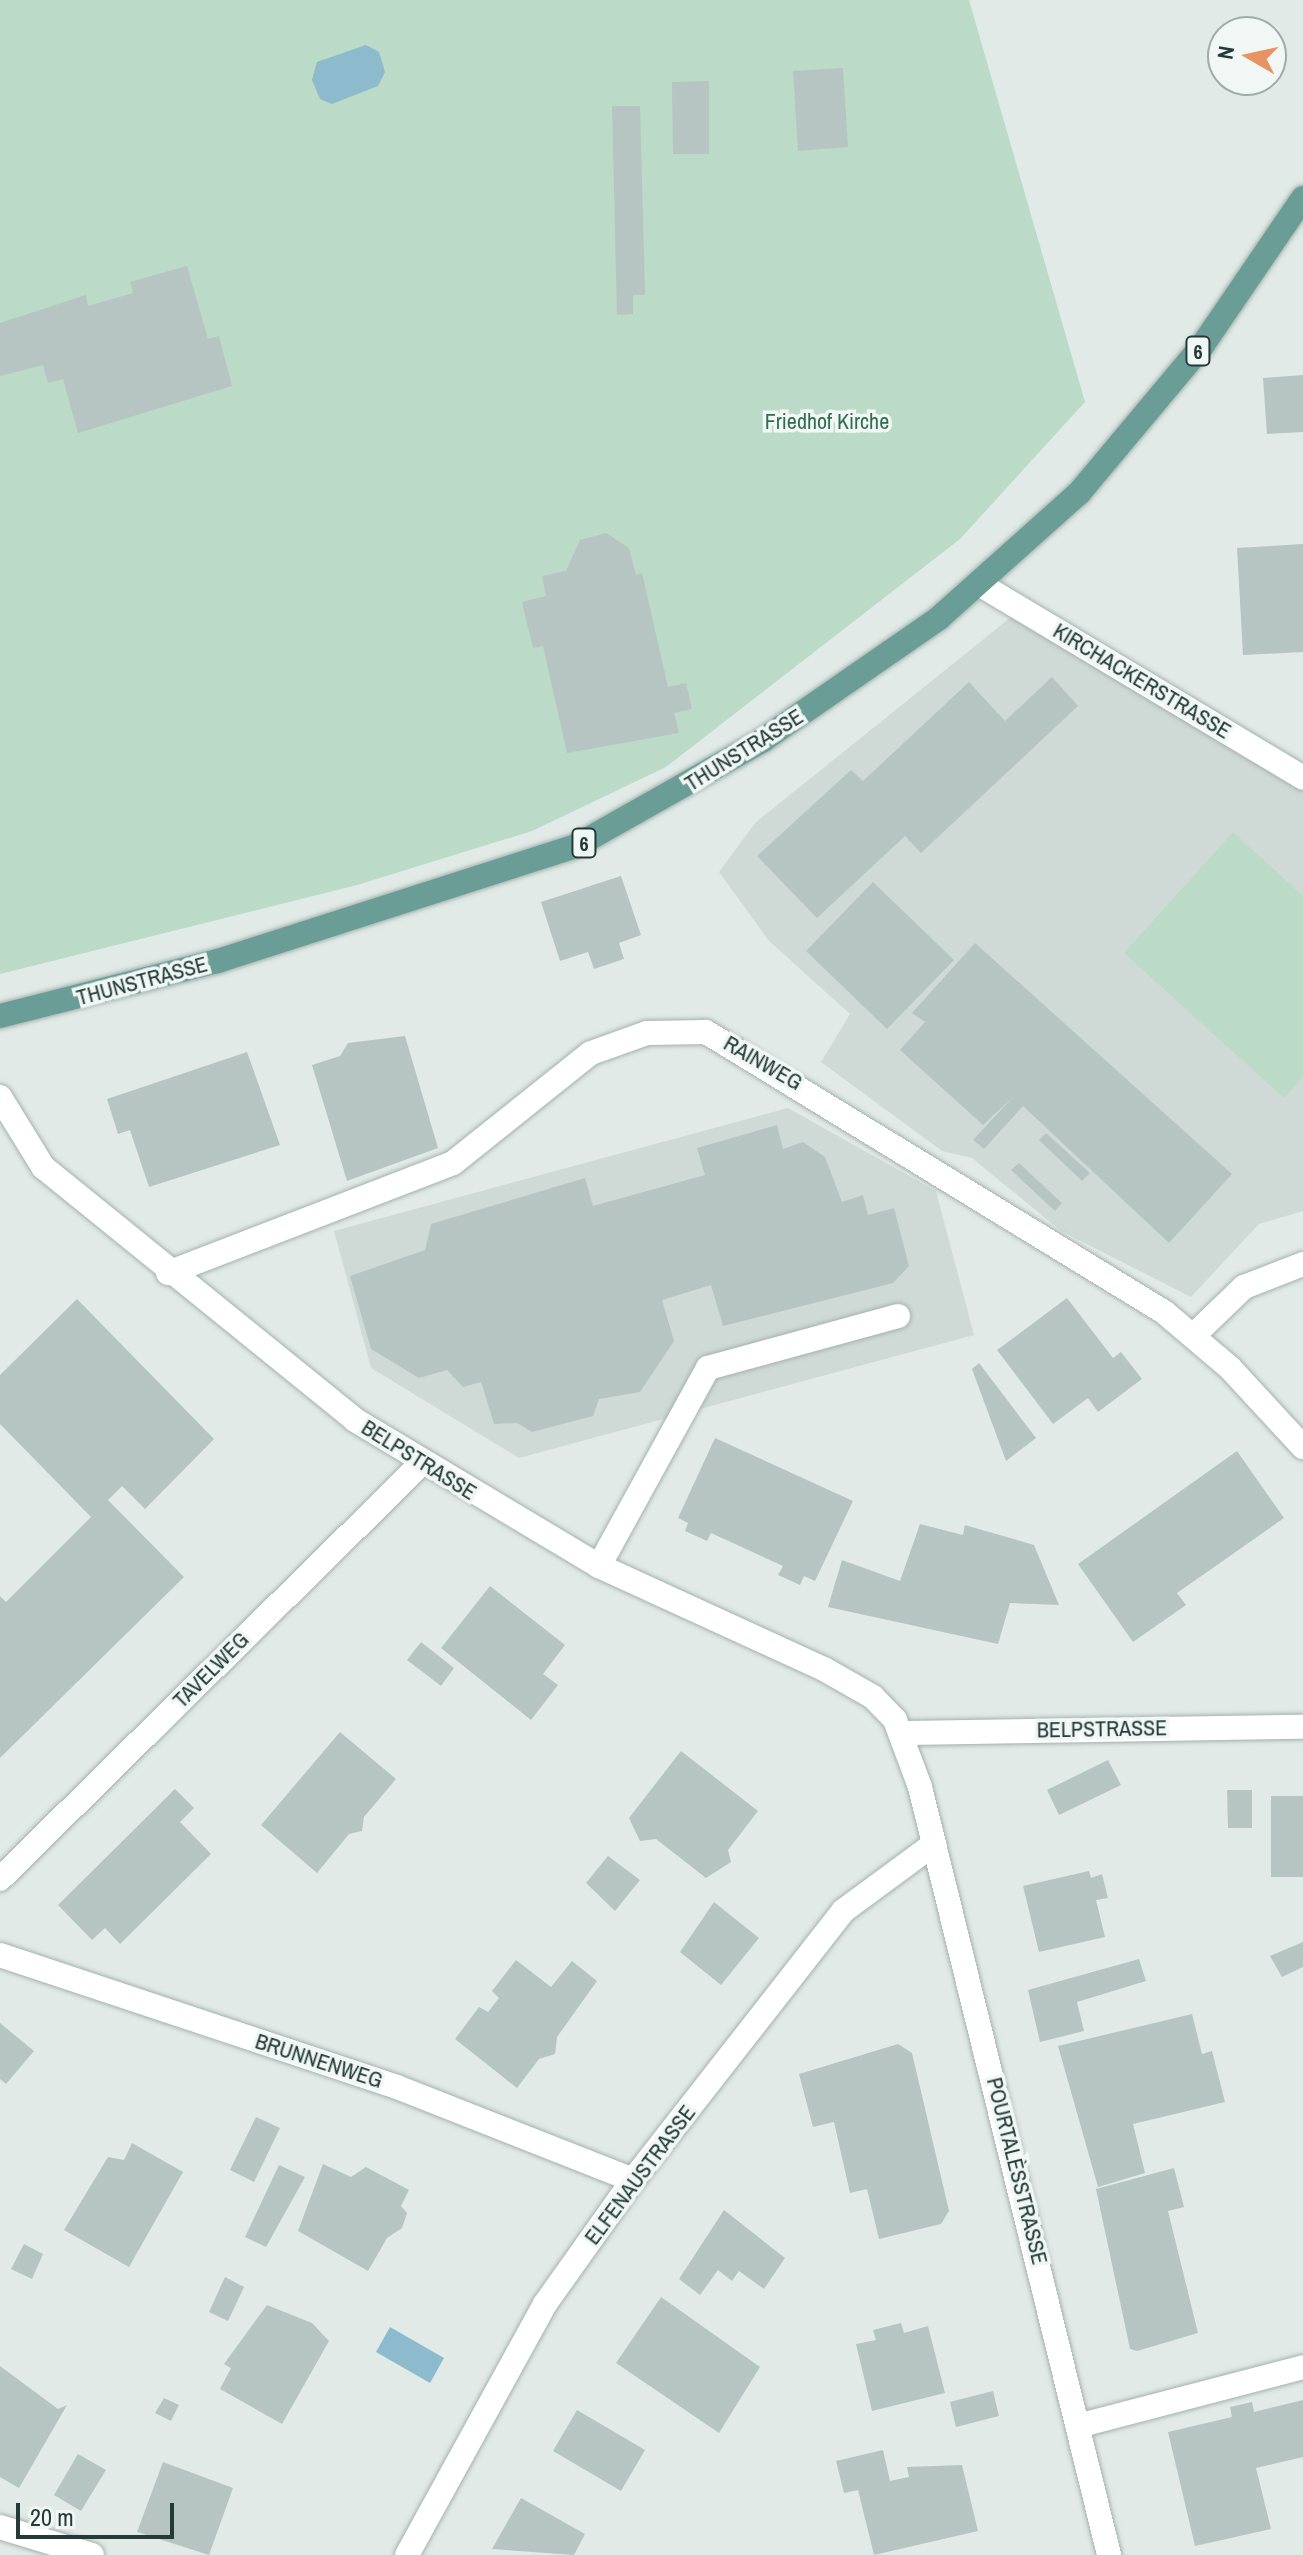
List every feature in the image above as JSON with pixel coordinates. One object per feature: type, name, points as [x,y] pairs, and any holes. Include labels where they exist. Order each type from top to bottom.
[{"type":"main road","name":"THUNSTRASSE","points":[[0,1016],[218,961],[576,846],[763,740],[981,585],[1141,424],[1303,198]]},
{"type":"street","name":"KIRCHACKERSTRASSE","points":[[981,585],[1303,778]]},
{"type":"street","name":"RAINWEG","points":[[168,1273],[453,1163],[541,1086],[611,1045],[678,1030],[732,1043],[1193,1336],[1303,1447]]},
{"type":"street","name":"BELPSTRASSE","points":[[0,1097],[43,1167],[299,1379],[423,1462],[599,1566],[824,1669],[873,1697],[902,1733],[920,1787]]},
{"type":"street","points":[[1193,1336],[1244,1287],[1303,1264]]},
{"type":"street","points":[[599,1566],[708,1368],[898,1316]]},
{"type":"street","name":"TAVELWEG","points":[[0,1879],[423,1462]]},
{"type":"street","name":"BELPSTRASSE","points":[[902,1733],[1303,1727]]},
{"type":"street","name":"POURTALÈSSTRASSE","points":[[920,1787],[1081,2425],[1109,2555]]},
{"type":"street","name":"ELFENAUSTRASSE","points":[[407,2555],[545,2304],[633,2180],[843,1911],[934,1844]]},
{"type":"street","name":"BRUNNENWEG","points":[[0,1955],[397,2087],[633,2180]]},
{"type":"street","points":[[1081,2425],[1303,2367]]},
{"type":"street","points":[[0,2527],[92,2555]]},
{"type":"shaded area","points":[[1021,609],[1303,778],[1303,1211],[1259,1224],[1191,1297],[1061,1231],[972,1158],[942,1151],[821,1062],[850,1014],[769,941],[719,872],[755,823]]},
{"type":"shaded area","points":[[788,1108],[936,1191],[974,1335],[519,1458],[371,1368],[334,1231]]},
{"type":"green space","name":"Friedhof Kirche","points":[[0,0],[969,0],[1085,402],[960,539],[666,767],[532,831],[357,885],[0,974]]},
{"type":"green space","points":[[1233,832],[1303,896],[1303,1077],[1284,1098],[1124,953]]},
{"type":"water","points":[[366,45],[379,52],[385,72],[378,86],[332,104],[320,99],[312,80],[317,62]]},
{"type":"water","points":[[390,2327],[444,2358],[430,2383],[376,2352]]},
{"type":"building","points":[[843,68],[848,147],[798,151],[793,71]]},
{"type":"building","points":[[709,81],[709,154],[673,154],[672,82]]},
{"type":"building","points":[[612,106],[640,106],[645,295],[633,295],[633,314],[617,315]]},
{"type":"building","points":[[187,266],[208,339],[219,336],[232,386],[78,433],[63,379],[48,383],[43,365],[0,376],[0,323],[86,295],[88,306],[133,293],[130,282]]},
{"type":"building","points":[[1303,375],[1303,432],[1267,434],[1263,378]]},
{"type":"building","points":[[606,533],[629,548],[636,575],[642,573],[668,687],[686,683],[692,709],[674,713],[679,733],[567,753],[543,646],[533,648],[522,602],[546,596],[542,576],[566,571],[580,540]]},
{"type":"building","points":[[1303,544],[1303,652],[1243,655],[1237,548]]},
{"type":"building","points":[[1052,677],[1078,706],[921,853],[905,836],[817,918],[757,856],[851,770],[863,781],[969,682],[1005,721]]},
{"type":"building","points":[[621,876],[641,935],[619,943],[624,959],[594,969],[588,952],[560,961],[541,902]]},
{"type":"building","points":[[873,882],[954,960],[887,1029],[806,951]]},
{"type":"building","points":[[975,943],[1232,1174],[1169,1243],[1023,1106],[984,1149],[973,1140],[1013,1097],[983,1125],[900,1050],[925,1022],[912,1013]]},
{"type":"building","points":[[405,1036],[438,1148],[347,1181],[312,1065],[340,1056],[348,1043]]},
{"type":"building","points":[[247,1052],[280,1145],[149,1187],[130,1130],[118,1134],[107,1099]]},
{"type":"building","points":[[777,1125],[783,1149],[803,1142],[825,1157],[842,1202],[863,1195],[868,1215],[894,1208],[909,1266],[893,1283],[723,1326],[711,1285],[662,1300],[674,1341],[640,1392],[599,1399],[593,1416],[532,1432],[517,1423],[494,1424],[481,1382],[463,1387],[447,1370],[419,1378],[371,1349],[350,1276],[425,1250],[431,1224],[585,1178],[593,1206],[705,1175],[697,1148]]},
{"type":"building","points":[[1046,1133],[1090,1173],[1082,1181],[1039,1140]]},
{"type":"building","points":[[1019,1163],[1062,1203],[1055,1211],[1011,1170]]},
{"type":"building","points":[[1067,1298],[1113,1358],[1121,1352],[1142,1379],[1098,1412],[1088,1398],[1053,1424],[997,1350]]},
{"type":"building","points":[[77,1299],[214,1439],[145,1509],[122,1486],[108,1500],[184,1577],[0,1758],[0,1596],[6,1602],[91,1517],[0,1424],[0,1375]]},
{"type":"building","points":[[979,1363],[1036,1438],[1006,1461],[972,1369]]},
{"type":"building","points":[[715,1438],[853,1501],[815,1581],[804,1576],[800,1585],[778,1575],[783,1566],[711,1533],[707,1541],[685,1531],[688,1523],[678,1518]]},
{"type":"building","points":[[1237,1451],[1284,1518],[1177,1593],[1186,1605],[1133,1642],[1078,1564]]},
{"type":"building","points":[[920,1524],[963,1535],[965,1525],[1034,1545],[1059,1605],[1010,1603],[998,1644],[828,1607],[842,1560],[900,1581]]},
{"type":"building","points":[[490,1586],[565,1645],[543,1674],[558,1685],[531,1720],[441,1648]]},
{"type":"building","points":[[421,1642],[454,1668],[441,1686],[407,1660]]},
{"type":"building","points":[[340,1732],[396,1779],[364,1817],[362,1831],[349,1834],[317,1873],[261,1825]]},
{"type":"building","points":[[681,1751],[758,1811],[728,1850],[731,1862],[706,1878],[656,1839],[640,1841],[629,1818]]},
{"type":"building","points":[[1108,1760],[1121,1785],[1059,1815],[1047,1790]]},
{"type":"building","points":[[175,1789],[194,1808],[180,1822],[211,1854],[120,1944],[105,1928],[92,1940],[58,1905]]},
{"type":"building","points":[[1227,1790],[1252,1790],[1252,1828],[1228,1828]]},
{"type":"building","points":[[1271,1796],[1303,1796],[1303,1877],[1271,1877]]},
{"type":"building","points":[[608,1856],[640,1880],[615,1911],[586,1883]]},
{"type":"building","points":[[1089,1871],[1091,1878],[1102,1874],[1108,1898],[1096,1900],[1105,1937],[1039,1952],[1023,1886]]},
{"type":"building","points":[[714,1902],[759,1938],[721,1985],[680,1952]]},
{"type":"building","points":[[1303,1942],[1303,1967],[1282,1977],[1270,1956]]},
{"type":"building","points":[[1139,1959],[1146,1981],[1077,2002],[1084,2031],[1040,2042],[1028,1990]]},
{"type":"building","points":[[516,1960],[551,1987],[572,1961],[597,1981],[557,2037],[555,2054],[539,2059],[517,2088],[455,2039],[479,2007],[488,2012],[499,1998],[492,1991]]},
{"type":"building","points":[[1192,2014],[1202,2054],[1212,2051],[1225,2102],[1133,2124],[1145,2173],[1098,2187],[1058,2046]]},
{"type":"building","points":[[0,2023],[34,2051],[6,2084],[0,2079]]},
{"type":"building","points":[[898,2044],[912,2053],[949,2211],[941,2224],[879,2239],[867,2189],[850,2193],[834,2122],[813,2127],[799,2074]]},
{"type":"building","points":[[256,2117],[280,2128],[254,2182],[230,2170]]},
{"type":"building","points":[[132,2143],[183,2172],[129,2267],[64,2230],[108,2157],[124,2160]]},
{"type":"building","points":[[323,2164],[351,2177],[366,2167],[409,2190],[401,2206],[407,2213],[402,2228],[387,2238],[368,2271],[298,2231]]},
{"type":"building","points":[[279,2165],[305,2177],[266,2247],[245,2237]]},
{"type":"building","points":[[1174,2168],[1184,2207],[1168,2211],[1198,2333],[1137,2351],[1130,2349],[1096,2189]]},
{"type":"building","points":[[724,2210],[785,2258],[764,2289],[739,2271],[732,2281],[718,2270],[700,2295],[679,2279]]},
{"type":"building","points":[[24,2244],[43,2254],[32,2279],[11,2269]]},
{"type":"building","points":[[225,2277],[244,2287],[228,2321],[209,2312]]},
{"type":"building","points":[[661,2297],[760,2367],[719,2433],[616,2363]]},
{"type":"building","points":[[267,2305],[312,2323],[329,2341],[282,2424],[220,2389],[231,2368],[224,2364]]},
{"type":"building","points":[[901,2323],[904,2333],[928,2326],[945,2393],[872,2411],[856,2344],[876,2340],[873,2330]]},
{"type":"building","points":[[0,2366],[58,2409],[67,2405],[19,2488],[0,2477]]},
{"type":"building","points":[[993,2391],[999,2416],[956,2427],[950,2402]]},
{"type":"building","points":[[164,2398],[179,2405],[171,2421],[155,2413]]},
{"type":"building","points":[[1303,2400],[1303,2457],[1256,2468],[1271,2529],[1195,2546],[1168,2432],[1232,2417],[1230,2407],[1252,2402],[1254,2412]]},
{"type":"building","points":[[577,2410],[645,2450],[621,2491],[553,2451]]},
{"type":"building","points":[[883,2450],[890,2481],[909,2477],[907,2467],[962,2465],[978,2531],[874,2555],[858,2490],[844,2493],[836,2461]]},
{"type":"building","points":[[78,2454],[106,2470],[81,2511],[54,2495]]},
{"type":"building","points":[[163,2462],[233,2488],[209,2555],[137,2532]]},
{"type":"building","points":[[521,2498],[585,2534],[574,2555],[492,2549]]}]
